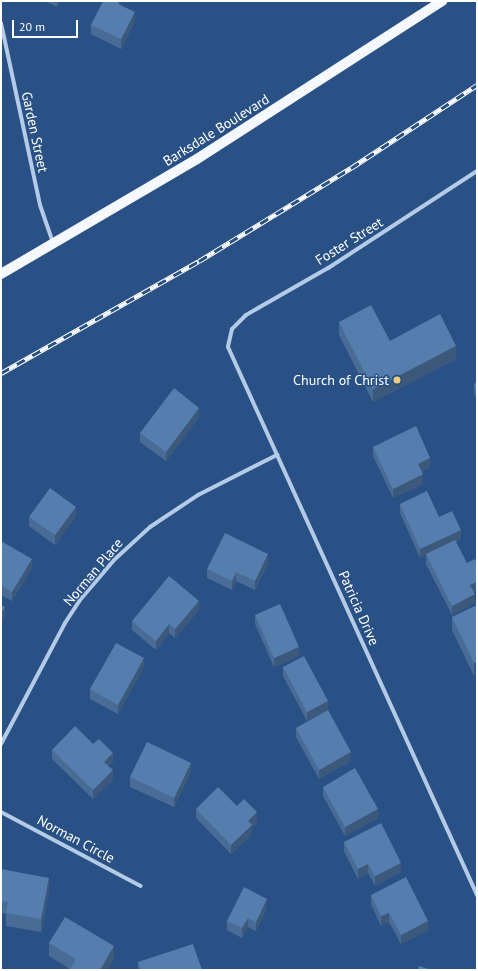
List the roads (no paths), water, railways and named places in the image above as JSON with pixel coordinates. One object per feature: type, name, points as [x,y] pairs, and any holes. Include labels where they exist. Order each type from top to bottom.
[{"type":"main road","name":"Barksdale Boulevard","points":[[1,274],[197,159],[442,1]]},
{"type":"street","name":"Garden Street","points":[[1,23],[40,205],[54,244]]},
{"type":"street","name":"Foster Street","points":[[232,329],[253,310],[328,268],[477,171]]},
{"type":"street","name":"Patricia Drive","points":[[232,329],[228,337],[230,355],[278,455],[477,895]]},
{"type":"street","name":"Norman Place","points":[[1,744],[65,623],[80,600],[114,560],[150,527],[198,495],[278,455]]},
{"type":"street","name":"Norman Circle","points":[[1,812],[141,886]]},
{"type":"railway","points":[[1,373],[199,261],[351,168],[477,85]]},
{"type":"place","name":"Church of Christ","points":[[397,380]]}]
